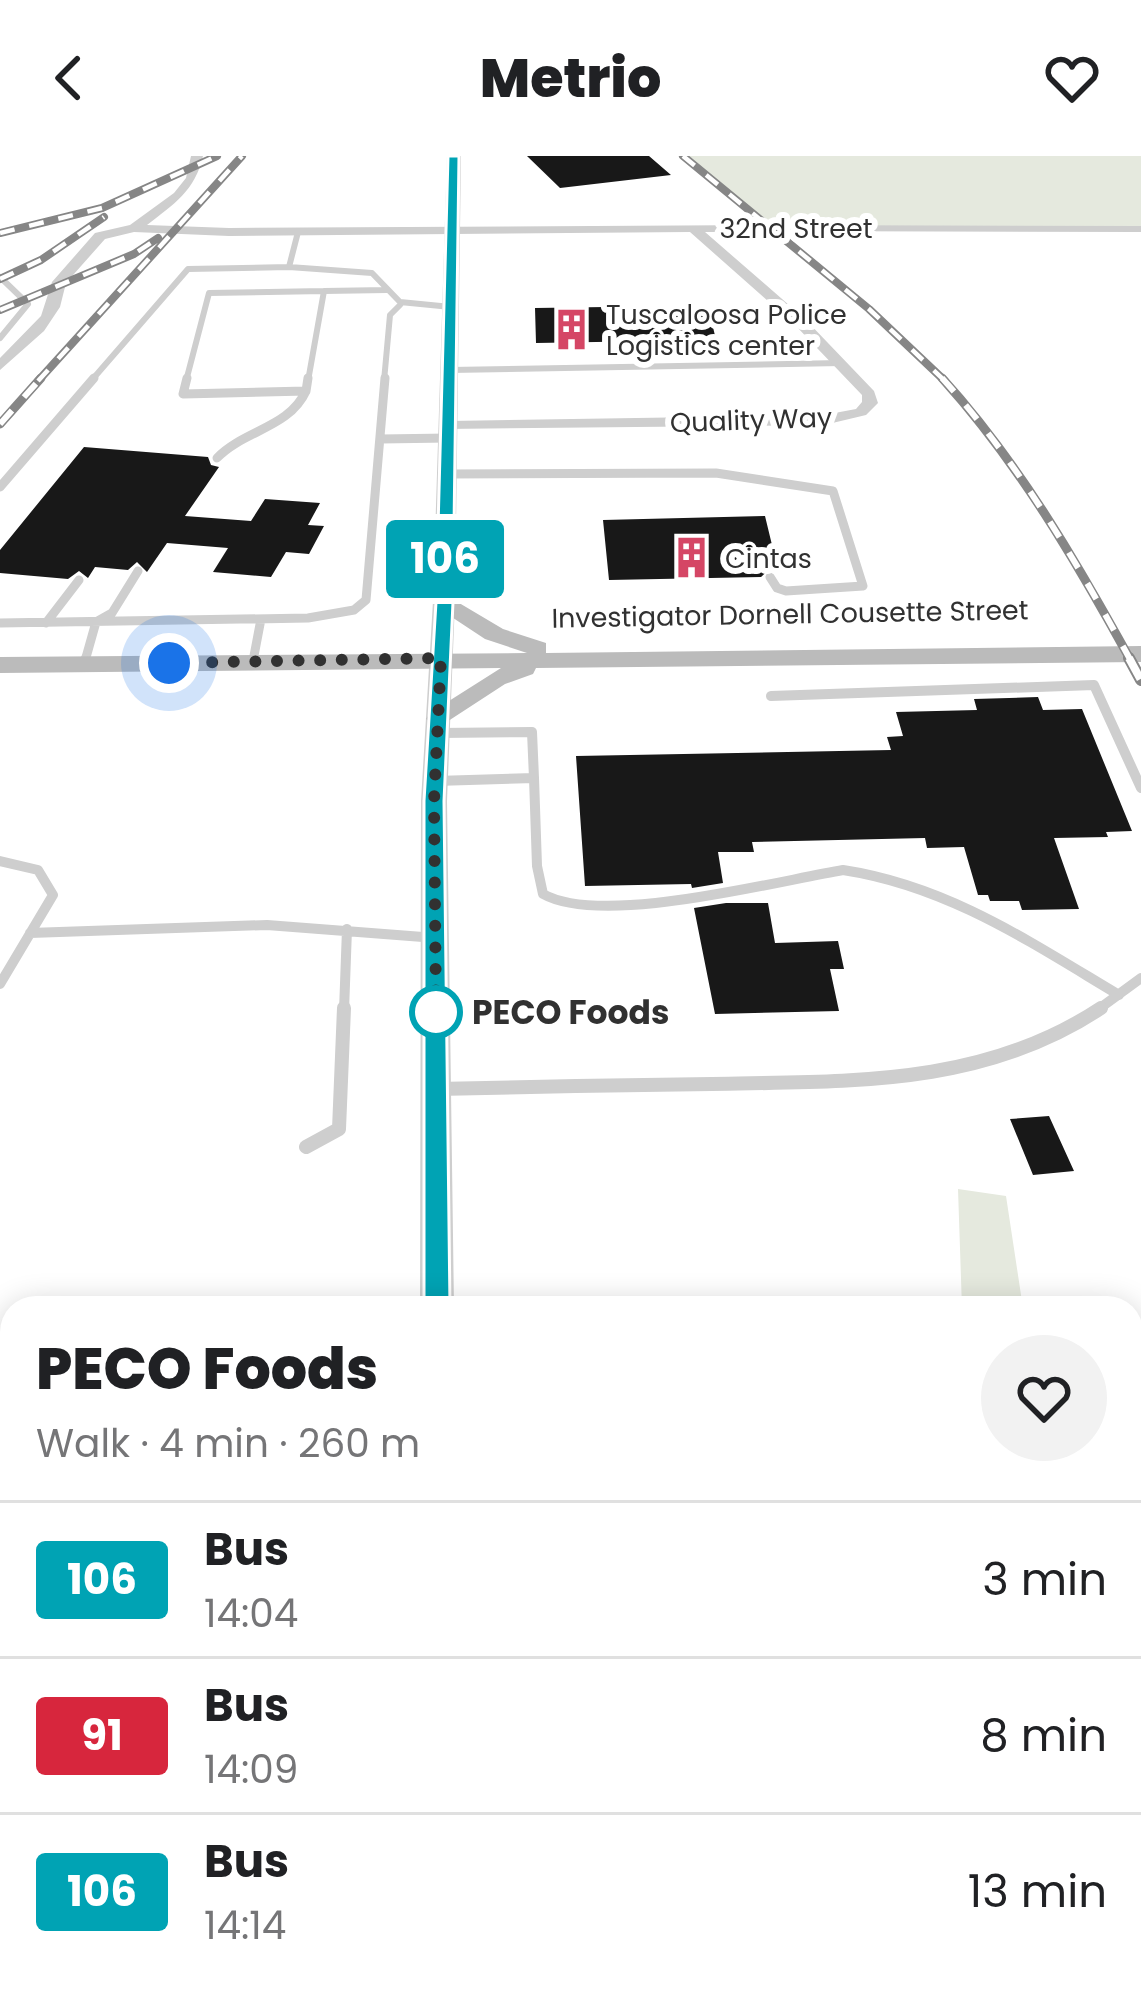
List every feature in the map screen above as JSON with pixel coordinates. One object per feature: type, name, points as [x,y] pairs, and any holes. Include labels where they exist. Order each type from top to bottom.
[{"type":"main road","points":[[445,602],[539,656]]},
{"type":"main road","name":"Investigator Dornell Cousette Street","points":[[0,665],[919,650],[1141,639]]},
{"type":"main road","name":"Investigator Dornell Cousette Street","points":[[919,650],[1141,654]]},
{"type":"main road","points":[[438,726],[496,679],[539,656]]},
{"type":"street","points":[[0,366],[52,312],[60,296],[59,282],[100,236],[134,228],[184,190],[197,156]]},
{"type":"street","points":[[437,1296],[435,781],[445,602],[454,156]]},
{"type":"street","name":"32nd Street","points":[[134,228],[298,232],[770,228]]},
{"type":"street","name":"Quality Way","points":[[449,432],[845,418],[862,412],[870,403],[869,394],[841,362],[694,229]]},
{"type":"lane","name":"32nd Street","points":[[770,228],[1141,230]]},
{"type":"lane","points":[[290,267],[298,232]]},
{"type":"lane","points":[[0,487],[188,269],[290,267],[372,273],[400,304],[451,307]]},
{"type":"lane","points":[[0,277],[23,294],[28,304],[0,338]]},
{"type":"lane","points":[[306,391],[183,394],[209,293],[387,290]]},
{"type":"lane","points":[[217,458],[239,436],[292,416],[306,391],[324,291]]},
{"type":"lane","points":[[0,623],[308,618],[353,610],[369,594],[390,315],[400,304]]},
{"type":"lane","points":[[450,370],[841,362]]},
{"type":"lane","points":[[381,439],[449,432]]},
{"type":"lane","points":[[447,474],[716,473],[833,491],[863,586],[786,591],[777,588],[770,577]]},
{"type":"lane","points":[[84,664],[96,622],[112,613],[139,572]]},
{"type":"lane","points":[[46,623],[79,580]]},
{"type":"lane","points":[[253,662],[261,619]]},
{"type":"lane","points":[[771,696],[1094,685],[1141,788]]},
{"type":"lane","points":[[438,726],[532,732],[537,866],[543,894],[559,903],[609,909],[755,882],[843,870],[870,872],[942,893],[1000,922],[1119,995]]},
{"type":"lane","points":[[435,781],[535,778]]},
{"type":"lane","points":[[0,861],[38,870],[53,896],[0,984]]},
{"type":"lane","points":[[30,934],[266,925],[436,938]]},
{"type":"lane","points":[[306,1147],[339,1129],[347,929]]},
{"type":"lane","points":[[437,1089],[890,1081],[964,1071],[1023,1054],[1141,977]]},
{"type":"shaded area","points":[[683,156],[1141,156],[1141,229],[770,228]]},
{"type":"shaded area","points":[[958,1189],[1006,1196],[1021,1296],[962,1296]]},
{"type":"building","points":[[527,156],[649,156],[671,175],[560,188]]},
{"type":"building","points":[[606,307],[606,312],[709,310],[716,340],[536,343],[535,308]]},
{"type":"building","points":[[84,447],[208,457],[211,465],[219,467],[185,516],[251,521],[265,499],[320,503],[308,525],[324,526],[309,554],[286,552],[271,577],[213,572],[228,548],[167,543],[147,572],[137,562],[128,570],[95,567],[88,578],[79,571],[68,579],[0,573],[0,550]]},
{"type":"building","name":"Cintas","points":[[765,516],[779,574],[771,568],[761,577],[609,580],[603,520]]},
{"type":"building","points":[[1038,697],[1043,710],[1082,709],[1132,831],[1106,832],[1108,837],[1054,838],[1079,909],[1022,910],[1019,901],[990,901],[988,895],[978,895],[964,847],[927,848],[925,838],[752,842],[754,852],[718,852],[723,883],[692,888],[691,884],[585,886],[576,756],[891,750],[887,737],[903,736],[896,712],[977,710],[974,699]]},
{"type":"building","points":[[768,903],[775,943],[838,941],[844,969],[830,969],[839,1011],[715,1014],[694,908]]},
{"type":"building","points":[[1049,1116],[1074,1171],[1033,1175],[1010,1119]]},
{"type":"railway","points":[[0,233],[102,208],[217,156]]},
{"type":"railway","points":[[38,381],[242,156]]},
{"type":"railway","points":[[683,156],[869,309],[943,379]]},
{"type":"railway","points":[[0,279],[41,260],[104,217]]},
{"type":"railway","points":[[0,310],[134,254],[158,238]]},
{"type":"railway","points":[[0,424],[41,378]]},
{"type":"railway","points":[[943,379],[1045,514],[1131,661]]},
{"type":"railway","points":[[1129,658],[1141,680]]},
{"type":"bus line","name":"106","points":[[437,1296],[434,801],[445,602],[454,156]]},
{"type":"place","name":"Tuscaloosa Police Logistics center","points":[[572,330]]},
{"type":"place","name":"Cintas","points":[[691,558]]},
{"type":"place","name":"PECO Foods","points":[[436,1012]]},
{"type":"route","points":[[169,663],[441,658],[434,801],[436,1012]]}]
